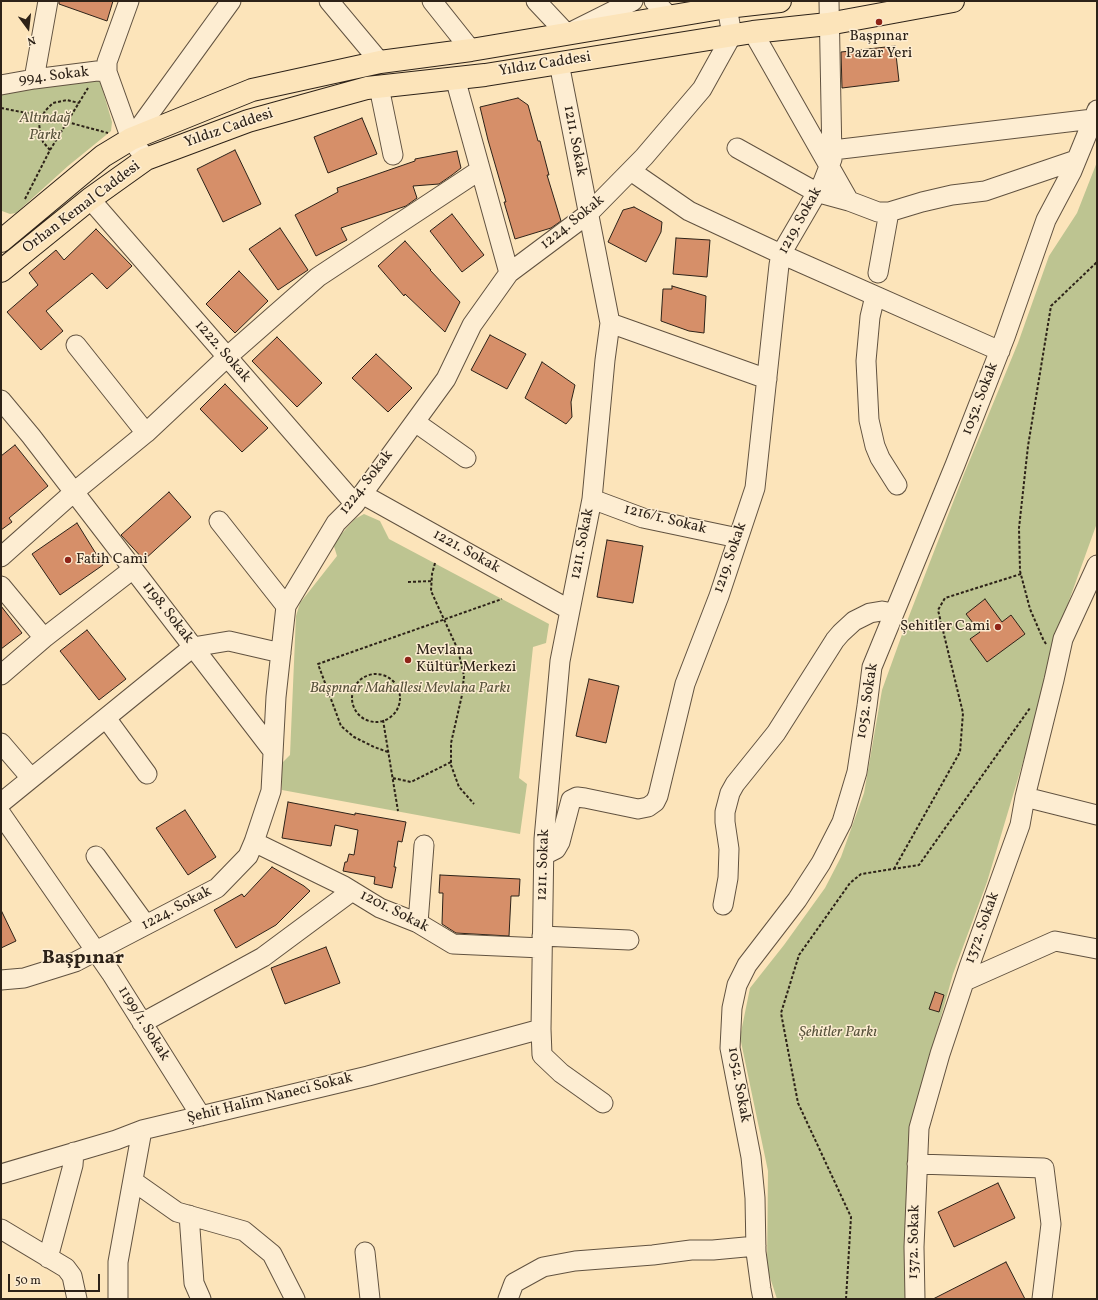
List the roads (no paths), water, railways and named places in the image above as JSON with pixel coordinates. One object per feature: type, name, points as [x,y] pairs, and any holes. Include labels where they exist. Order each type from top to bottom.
[{"type":"main road","name":"Yıldız Caddesi","points":[[131,139],[252,90],[380,62],[471,50],[670,17],[726,4],[780,1]]},
{"type":"main road","name":"Yıldız Caddesi","points":[[146,159],[248,121],[367,88],[455,78],[743,34],[828,24],[953,1]]},
{"type":"main road","name":"Orhan Kemal Caddesi","points":[[2,238],[103,156],[131,139]]},
{"type":"main road","name":"Orhan Kemal Caddesi","points":[[1,271],[90,199],[146,159]]},
{"type":"street","points":[[34,79],[48,1]]},
{"type":"street","points":[[129,1],[102,72],[131,139]]},
{"type":"street","points":[[131,139],[231,1]]},
{"type":"street","points":[[329,1],[380,62]]},
{"type":"street","points":[[432,1],[471,50]]},
{"type":"street","points":[[536,1],[568,34],[632,1]]},
{"type":"street","points":[[654,1],[670,17]]},
{"type":"street","points":[[828,1],[831,159]]},
{"type":"street","points":[[726,4],[743,34],[831,159],[849,201]]},
{"type":"street","name":"1224. Sokak","points":[[1,980],[24,978],[75,962],[217,888],[248,856],[271,791],[276,697],[286,606],[336,523],[358,499],[446,379],[472,325],[509,272],[588,214],[631,171],[702,89],[743,34]]},
{"type":"street","name":"1211. Sokak","points":[[559,63],[610,323],[605,360],[592,499],[560,661],[544,839],[541,1029],[542,1055],[561,1073],[603,1103]]},
{"type":"street","name":"994. Sokak","points":[[1,84],[102,72]]},
{"type":"street","points":[[455,78],[509,272]]},
{"type":"street","points":[[379,87],[394,155]]},
{"type":"street","points":[[831,159],[1095,114]]},
{"type":"street","name":"1052. Sokak","points":[[763,1299],[756,1246],[755,1198],[751,1157],[730,1048],[732,1008],[735,990],[747,965],[797,900],[821,863],[842,822],[857,772],[872,667],[1000,351],[1046,220],[1076,160],[1095,114]]},
{"type":"street","name":"Orhan Kemal Caddesi","points":[[131,139],[146,159]]},
{"type":"street","points":[[736,148],[816,192],[849,201],[878,212],[889,212],[952,195],[985,191],[1076,160]]},
{"type":"street","name":"1219. Sokak","points":[[544,855],[556,849],[560,842],[571,800],[577,797],[638,808],[648,807],[655,802],[658,796],[685,684],[719,596],[755,488],[781,254],[816,192],[831,159]]},
{"type":"street","points":[[1,557],[74,492],[146,434],[227,357],[318,277],[480,170]]},
{"type":"street","points":[[631,171],[690,211],[781,254],[1000,351]]},
{"type":"street","name":"1222. Sokak","points":[[90,199],[227,357],[358,499]]},
{"type":"street","points":[[878,273],[889,212]]},
{"type":"street","points":[[875,296],[870,317],[866,361],[869,420],[875,446],[880,458],[897,485]]},
{"type":"street","points":[[610,323],[767,379]]},
{"type":"street","points":[[76,346],[146,434]]},
{"type":"street","name":"1198. Sokak","points":[[1,400],[31,436],[273,751]]},
{"type":"street","points":[[414,422],[466,458]]},
{"type":"street","name":"1221. Sokak","points":[[358,499],[570,610]]},
{"type":"street","name":"1216/1. Sokak","points":[[592,499],[643,518],[738,538]]},
{"type":"street","points":[[219,521],[286,606]]},
{"type":"street","name":"1372. Sokak","points":[[914,1299],[914,1247],[919,1128],[940,1054],[1020,825],[1025,797],[1063,639],[1097,565]]},
{"type":"street","points":[[1,675],[44,638],[133,569]]},
{"type":"street","points":[[1,586],[44,638]]},
{"type":"street","points":[[723,905],[728,878],[729,849],[725,812],[730,793],[735,784],[776,733],[835,640],[841,633],[854,621],[870,614],[882,611],[893,613]]},
{"type":"street","points":[[1,803],[193,647],[229,641],[281,653]]},
{"type":"street","points":[[106,718],[147,774]]},
{"type":"street","points":[[1,743],[31,778]]},
{"type":"street","points":[[1025,797],[1097,815]]},
{"type":"street","name":"1199/1. Sokak","points":[[1,814],[111,973],[201,1116]]},
{"type":"street","name":"1201. Sokak","points":[[254,842],[352,891],[380,908],[418,923],[453,944],[629,940]]},
{"type":"street","points":[[418,923],[424,845]]},
{"type":"street","points":[[96,856],[146,925]]},
{"type":"street","points":[[142,1023],[263,957],[352,891]]},
{"type":"street","points":[[965,981],[1055,941],[1097,949]]},
{"type":"street","name":"Şehit Halim Naneci Sokak","points":[[1,1174],[116,1140],[142,1130],[368,1076],[541,1029]]},
{"type":"street","points":[[118,1299],[118,1262],[142,1130]]},
{"type":"street","points":[[48,1258],[73,1165],[74,1152]]},
{"type":"street","points":[[917,1164],[1044,1168],[1051,1224],[1042,1299]]},
{"type":"street","points":[[133,1181],[177,1212],[244,1231],[272,1254],[295,1299]]},
{"type":"street","points":[[189,1216],[194,1282],[201,1299]]},
{"type":"street","points":[[1,1229],[66,1268],[72,1276],[76,1299]]},
{"type":"street","points":[[508,1299],[514,1283],[543,1267],[575,1261],[653,1255],[691,1250],[713,1250],[756,1246]]},
{"type":"street","points":[[365,1252],[370,1299]]},
{"type":"place","name":"Başpınar Pazar Yeri","points":[[879,22]]},
{"type":"place","name":"Fatih Cami","points":[[68,560]]},
{"type":"place","name":"Şehitler Cami","points":[[998,627]]},
{"type":"place","name":"Mevlana Kültür Merkezi","points":[[408,660]]},
{"type":"district","name":"Başpınar","points":[[83,960]]},
{"type":"park label","name":"Altındağ Parkı","points":[[45,128]]},
{"type":"park label","name":"Başpınar Mahallesi Mevlana Parkı","points":[[410,689]]},
{"type":"park label","name":"Şehitler Parkı","points":[[838,1033]]}]
